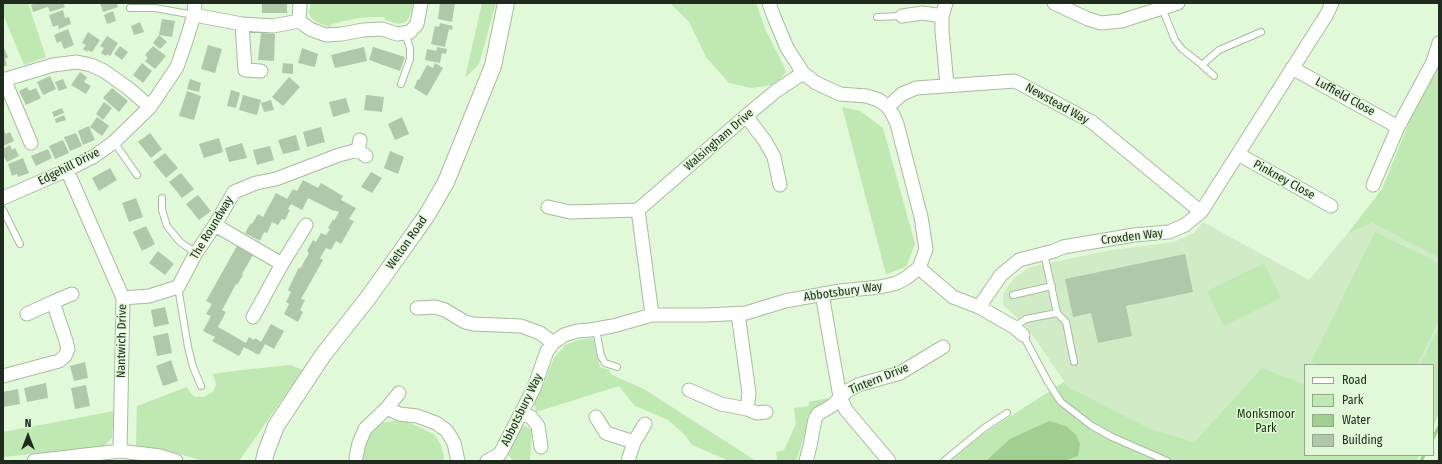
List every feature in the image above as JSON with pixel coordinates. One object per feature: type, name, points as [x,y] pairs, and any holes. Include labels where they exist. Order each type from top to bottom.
[{"type":"street","points":[[299,21],[300,3]]},
{"type":"street","points":[[194,9],[242,24],[273,26],[299,21],[310,29],[326,34],[342,34],[363,30],[382,30],[397,34],[410,32],[417,24],[421,3]]},
{"type":"street","name":"Welton Road","points":[[264,461],[276,426],[323,355],[368,298],[427,215],[446,182],[493,66],[506,3]]},
{"type":"street","points":[[769,3],[787,48],[803,73],[816,83],[840,94],[866,96],[879,100],[888,107],[897,124],[921,217],[926,249],[919,268],[953,297],[979,307],[1018,331]]},
{"type":"street","points":[[946,3],[942,16],[942,31],[947,85]]},
{"type":"street","points":[[1054,3],[1088,19],[1101,23],[1121,21],[1178,3]]},
{"type":"street","name":"Croxden Way","points":[[979,307],[1001,275],[1019,260],[1054,251],[1063,247],[1134,235],[1169,232],[1186,225],[1201,212],[1327,14],[1332,3]]},
{"type":"street","name":"Edgehill Drive","points":[[3,198],[93,157],[114,142],[150,107],[176,67],[186,41],[194,9]]},
{"type":"street","points":[[902,16],[923,13],[942,16]]},
{"type":"street","points":[[242,24],[245,70],[262,71]]},
{"type":"street","points":[[1373,185],[1398,127],[1433,62],[1439,43]]},
{"type":"street","points":[[31,143],[4,80],[53,65],[77,62],[91,65],[104,71],[128,88],[150,107]]},
{"type":"street","name":"Luffield Close","points":[[1292,68],[1398,127]]},
{"type":"street","name":"Walsingham Drive","points":[[638,210],[776,91],[803,73]]},
{"type":"street","name":"Newstead Way","points":[[888,107],[902,94],[916,88],[1015,81],[1092,122],[1201,212]]},
{"type":"street","points":[[746,116],[765,141],[774,157],[780,186]]},
{"type":"street","name":"The Roundway","points":[[178,287],[196,253],[215,225],[234,192],[256,183],[276,179],[338,155],[361,149]]},
{"type":"street","name":"Pinkney Close","points":[[1238,154],[1331,206]]},
{"type":"street","name":"Nantwich Drive","points":[[67,170],[123,298],[120,451]]},
{"type":"street","points":[[548,207],[570,212],[638,210],[652,315]]},
{"type":"street","points":[[215,225],[282,264]]},
{"type":"street","points":[[253,317],[282,264],[306,225]]},
{"type":"street","name":"Abbotsbury Way","points":[[504,458],[521,413],[534,388],[547,351],[553,343],[564,335],[614,326],[652,315],[738,314],[785,301],[822,294],[880,287],[897,283],[919,268]]},
{"type":"street","points":[[123,298],[149,296],[178,287]]},
{"type":"street","points":[[27,314],[72,294]]},
{"type":"street","points":[[822,294],[840,398],[846,410],[889,461]]},
{"type":"street","points":[[3,376],[59,361],[65,356],[68,349],[54,302]]},
{"type":"street","points":[[417,308],[435,307],[445,310],[469,323],[521,326],[540,333],[553,343]]},
{"type":"street","points":[[738,314],[749,393],[747,409]]},
{"type":"street","name":"Tintern Drive","points":[[806,461],[815,419],[818,414],[833,405],[847,391],[858,385],[900,373],[943,347]]},
{"type":"street","points":[[689,390],[721,404],[747,409],[757,413],[766,412]]},
{"type":"street","points":[[356,457],[359,443],[365,430],[387,408],[399,393]]},
{"type":"street","points":[[387,408],[399,414],[417,416],[436,423],[447,431],[454,443],[458,461]]},
{"type":"street","points":[[521,413],[531,417],[538,426],[541,447]]},
{"type":"street","points":[[596,417],[606,433],[634,442]]},
{"type":"street","points":[[628,461],[634,442],[645,424]]},
{"type":"street","points":[[34,461],[120,451],[160,456],[176,461]]},
{"type":"street","points":[[487,461],[504,458]]},
{"type":"lane","points":[[130,8],[194,9]]},
{"type":"lane","points":[[1162,8],[1175,40],[1182,49],[1214,76]]},
{"type":"lane","points":[[877,17],[902,16]]},
{"type":"lane","points":[[1202,65],[1219,50],[1261,32]]},
{"type":"lane","points":[[401,84],[410,58],[410,48],[405,33]]},
{"type":"lane","points":[[114,142],[137,175]]},
{"type":"lane","points":[[162,198],[162,210],[167,226],[180,242],[196,253]]},
{"type":"lane","points":[[3,210],[20,244]]},
{"type":"lane","points":[[1044,253],[1057,313],[1066,322],[1074,362]]},
{"type":"lane","points":[[1012,295],[1052,286]]},
{"type":"lane","points":[[178,287],[188,347],[193,367],[201,386]]},
{"type":"lane","points":[[1057,313],[1026,319],[1018,331],[1061,402],[1092,426],[1112,437],[1167,461]]},
{"type":"lane","points":[[596,329],[601,356],[605,363],[617,367]]},
{"type":"lane","points":[[944,461],[984,428],[1007,413]]},
{"type":"shaded area","points":[[1203,222],[1309,280],[1348,233],[1372,223],[1439,258],[1439,327],[1420,364],[1304,364],[1304,384],[1262,368],[1194,442],[1149,428],[1068,387],[1027,327],[1003,305],[1003,294],[1013,279],[1030,267],[1112,250],[1174,242],[1194,233]]},
{"type":"green space","points":[[3,3],[28,3],[46,57],[24,65],[3,14]]},
{"type":"green space","points":[[310,3],[413,3],[411,13],[406,22],[399,24],[385,20],[384,17],[358,18],[332,24],[330,27],[316,22],[311,17],[308,11],[310,9]]},
{"type":"green space","points":[[482,3],[496,3],[479,64],[465,78]]},
{"type":"green space","points":[[670,3],[756,3],[766,31],[786,72],[772,85],[752,88],[729,83],[706,57],[689,22]]},
{"type":"green space","points":[[1439,49],[1439,258],[1372,223],[1348,233],[1382,189]]},
{"type":"green space","points":[[842,107],[860,111],[883,128],[915,244],[906,267],[886,274]]},
{"type":"green space","points":[[1375,232],[1439,263],[1439,320],[1417,364],[1316,364],[1311,362]]},
{"type":"green space","points":[[1264,263],[1281,298],[1224,326],[1207,291]]},
{"type":"green space","points":[[1439,327],[1439,414],[1434,424],[1434,364],[1420,364]]},
{"type":"green space","points":[[593,338],[600,367],[609,370],[612,375],[644,389],[756,461],[727,461],[692,445],[685,435],[668,420],[635,406],[619,386],[536,412],[534,403],[554,358],[565,345],[578,340]]},
{"type":"green space","points":[[290,365],[303,370],[239,461],[204,461],[165,450],[136,446],[137,406],[187,387],[190,393],[195,397],[203,397],[213,392],[216,385],[213,374]]},
{"type":"green space","name":"Monksmoor Park","points":[[1262,368],[1304,384],[1304,456],[1419,456],[1417,461],[951,461],[983,434],[1064,382],[1068,387],[1149,428],[1194,442]]},
{"type":"green space","points":[[828,398],[808,415],[804,437],[796,461],[777,461],[776,452],[784,450],[796,424],[794,408],[809,406],[809,402]]},
{"type":"green space","points":[[114,411],[112,438],[104,446],[3,457],[3,432]]},
{"type":"green space","points":[[393,421],[408,422],[434,434],[441,445],[444,457],[443,461],[357,461],[368,434],[377,424]]},
{"type":"green space","points":[[521,424],[532,430],[530,461],[514,461],[507,454],[507,448]]},
{"type":"water","points":[[1049,421],[1066,426],[1076,435],[1080,444],[1078,456],[1065,461],[986,461],[1010,439]]},
{"type":"building","points":[[36,3],[63,3],[65,7],[50,12],[48,7],[33,12],[31,5]]},
{"type":"building","points":[[100,3],[117,3],[118,7],[103,12]]},
{"type":"building","points":[[262,3],[287,3],[287,13],[262,13]]},
{"type":"building","points":[[440,3],[455,3],[452,22],[438,19]]},
{"type":"building","points":[[63,10],[65,18],[69,17],[71,24],[59,29],[58,25],[53,27],[49,15]]},
{"type":"building","points":[[113,11],[116,21],[107,24],[104,15]]},
{"type":"building","points":[[162,19],[175,21],[172,37],[159,35]]},
{"type":"building","points":[[140,22],[144,32],[134,35],[131,26]]},
{"type":"building","points":[[440,23],[453,26],[452,30],[449,29],[445,47],[431,44],[435,26],[439,27]]},
{"type":"building","points":[[68,29],[74,45],[64,49],[61,41],[57,43],[54,35]]},
{"type":"building","points":[[88,32],[100,40],[92,52],[88,50],[87,52],[83,49],[86,45],[82,43]]},
{"type":"building","points":[[261,33],[275,34],[274,61],[258,60]]},
{"type":"building","points":[[159,35],[167,42],[160,49],[153,43]]},
{"type":"building","points":[[107,36],[118,43],[110,56],[107,54],[106,56],[101,53],[104,48],[100,46]]},
{"type":"building","points":[[208,45],[222,49],[215,73],[201,69]]},
{"type":"building","points":[[120,46],[128,52],[122,60],[114,54]]},
{"type":"building","points":[[153,46],[166,56],[155,69],[145,61],[148,58],[145,55]]},
{"type":"building","points":[[364,47],[367,61],[335,68],[331,55]]},
{"type":"building","points":[[373,47],[405,57],[400,71],[369,60]]},
{"type":"building","points":[[437,47],[447,49],[446,54],[442,53],[440,63],[425,60],[427,49],[436,51]]},
{"type":"building","points":[[4,48],[8,57],[5,59],[7,65],[3,67],[3,49]]},
{"type":"building","points":[[302,48],[318,54],[315,67],[298,63]]},
{"type":"building","points":[[142,63],[152,71],[143,83],[133,75]]},
{"type":"building","points":[[283,63],[293,64],[293,74],[282,73]]},
{"type":"building","points":[[435,63],[443,68],[427,96],[414,88],[427,65],[433,68]]},
{"type":"building","points":[[80,72],[87,77],[84,82],[91,86],[86,94],[71,85]]},
{"type":"building","points":[[50,76],[56,89],[43,95],[37,82]]},
{"type":"building","points":[[289,77],[300,87],[283,106],[272,97]]},
{"type":"building","points":[[63,79],[67,88],[59,91],[55,82]]},
{"type":"building","points":[[190,79],[201,83],[199,92],[187,89]]},
{"type":"building","points":[[27,87],[29,91],[36,88],[41,98],[26,105],[19,91]]},
{"type":"building","points":[[112,88],[128,101],[119,112],[103,98]]},
{"type":"building","points":[[231,90],[240,93],[236,108],[227,106]]},
{"type":"building","points":[[187,91],[201,96],[194,120],[179,116]]},
{"type":"building","points":[[243,95],[261,100],[257,115],[239,110]]},
{"type":"building","points":[[366,95],[384,97],[382,112],[364,110]]},
{"type":"building","points":[[346,98],[350,112],[333,117],[329,102]]},
{"type":"building","points":[[271,100],[274,110],[264,112],[261,103]]},
{"type":"building","points":[[104,102],[112,108],[103,120],[96,114]]},
{"type":"building","points":[[62,108],[64,113],[54,117],[52,112]]},
{"type":"building","points":[[64,115],[66,120],[56,123],[55,119]]},
{"type":"building","points":[[97,117],[109,126],[102,136],[90,127]]},
{"type":"building","points":[[402,117],[409,134],[395,140],[388,124]]},
{"type":"building","points":[[89,126],[95,140],[83,145],[78,131]]},
{"type":"building","points":[[321,127],[325,142],[307,147],[303,132]]},
{"type":"building","points":[[3,128],[6,134],[10,132],[14,141],[3,146]]},
{"type":"building","points":[[76,133],[82,146],[70,151],[64,137]]},
{"type":"building","points":[[150,133],[162,149],[151,158],[138,142]]},
{"type":"building","points":[[296,135],[300,150],[283,154],[278,140]]},
{"type":"building","points":[[219,138],[223,152],[204,158],[199,144]]},
{"type":"building","points":[[63,140],[69,153],[55,159],[49,146]]},
{"type":"building","points":[[242,143],[247,158],[229,162],[225,148]]},
{"type":"building","points":[[10,145],[12,150],[15,148],[19,156],[7,162],[3,155],[3,149]]},
{"type":"building","points":[[270,146],[274,160],[257,165],[253,150]]},
{"type":"building","points":[[48,149],[52,158],[36,166],[31,156]]},
{"type":"building","points":[[390,151],[404,157],[398,174],[384,168]]},
{"type":"building","points":[[165,153],[178,168],[166,178],[153,162]]},
{"type":"building","points":[[23,158],[29,173],[18,177],[17,174],[12,176],[8,164]]},
{"type":"building","points":[[110,168],[117,180],[99,191],[92,178]]},
{"type":"building","points":[[371,172],[382,178],[372,193],[361,187]]},
{"type":"building","points":[[181,173],[194,189],[182,198],[169,182]]},
{"type":"building","points":[[303,180],[318,188],[321,183],[343,196],[341,200],[356,208],[349,219],[354,221],[341,244],[336,241],[331,250],[326,248],[320,258],[323,260],[301,299],[305,300],[300,310],[303,312],[298,322],[284,314],[289,304],[286,302],[291,292],[288,290],[299,267],[300,269],[309,253],[307,251],[313,240],[316,242],[321,233],[326,235],[330,229],[328,228],[333,219],[334,221],[339,212],[308,198],[302,210],[291,204],[285,220],[282,219],[278,225],[272,222],[267,233],[264,232],[260,241],[245,233],[258,214],[263,217],[276,193],[287,199],[293,189],[297,191]]},
{"type":"building","points":[[198,195],[211,211],[199,220],[186,204]]},
{"type":"building","points":[[136,198],[143,217],[129,222],[122,203]]},
{"type":"building","points":[[146,226],[155,244],[142,251],[133,232]]},
{"type":"building","points":[[237,246],[253,255],[222,310],[226,312],[218,327],[246,343],[249,337],[254,340],[255,338],[261,342],[271,324],[284,331],[274,349],[265,344],[259,355],[244,347],[239,356],[212,341],[215,337],[203,331],[211,316],[206,314],[212,304],[206,301]]},
{"type":"building","points":[[158,251],[174,264],[165,275],[149,263]]},
{"type":"building","points":[[1185,254],[1193,292],[1126,306],[1132,336],[1098,343],[1091,313],[1073,317],[1065,279]]},
{"type":"building","points":[[165,307],[169,324],[154,327],[151,310]]},
{"type":"building","points":[[168,333],[172,353],[157,356],[153,336]]},
{"type":"building","points":[[171,360],[178,381],[163,386],[156,366]]},
{"type":"building","points":[[85,362],[88,378],[74,381],[70,366]]},
{"type":"building","points":[[46,383],[48,398],[27,402],[24,388]]},
{"type":"building","points":[[86,385],[90,406],[75,409],[71,388]]},
{"type":"building","points":[[18,389],[20,404],[3,407],[3,392]]},
{"type":"waterway","points":[[1434,436],[1439,427]]},
{"type":"waterway","points":[[1421,461],[1424,456]]}]
